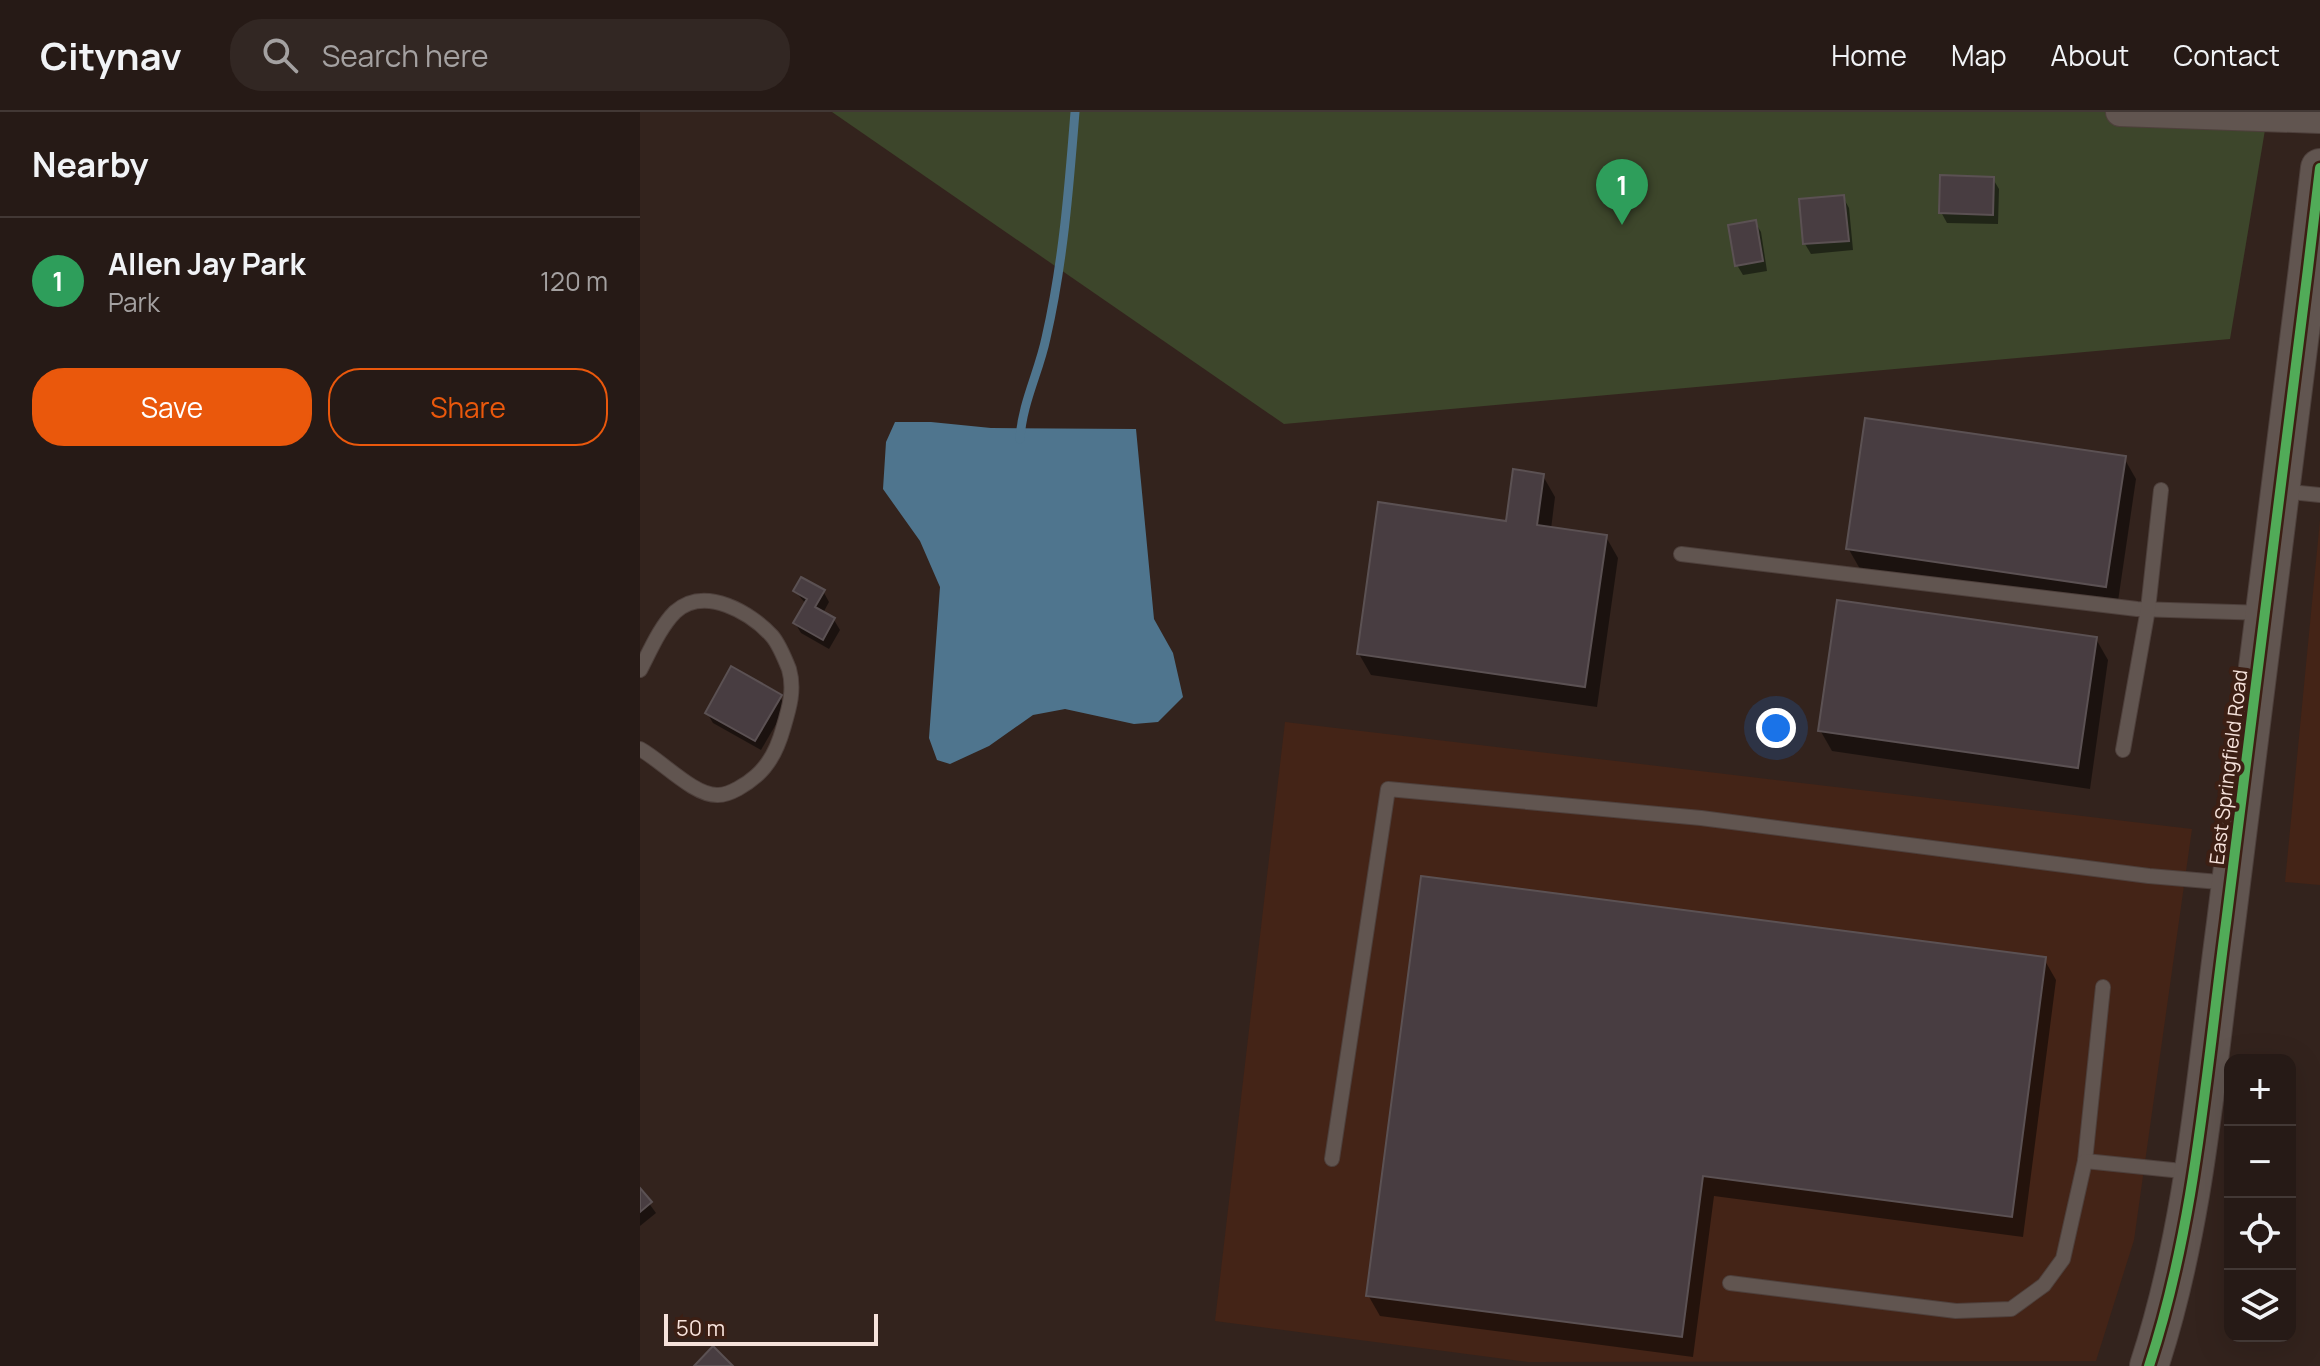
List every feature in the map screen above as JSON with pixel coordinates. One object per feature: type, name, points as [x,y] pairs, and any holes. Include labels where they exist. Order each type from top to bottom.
[{"type":"street","points":[[2120,112],[2320,119]]},
{"type":"street","name":"East Springfield Road","points":[[2149,1366],[2166,1315],[2186,1226],[2212,1075],[2231,883],[2281,491],[2304,340],[2320,168]]},
{"type":"lane","points":[[2123,750],[2148,609],[2161,490]]},
{"type":"lane","points":[[2281,491],[2320,495]]},
{"type":"lane","points":[[1681,554],[2148,609],[2266,613]]},
{"type":"lane","points":[[640,670],[676,612],[693,602],[718,602],[747,613],[775,639],[789,671],[792,699],[780,739],[766,767],[748,783],[720,796],[700,792],[640,749]]},
{"type":"lane","points":[[1332,1159],[1388,789],[1701,818],[2149,876],[2231,883]]},
{"type":"lane","points":[[1730,1283],[1956,1311],[2011,1309],[2044,1285],[2063,1259],[2085,1161],[2103,987]]},
{"type":"lane","points":[[2085,1161],[2193,1172]]},
{"type":"shaded area","points":[[2320,520],[2320,885],[2285,882]]},
{"type":"shaded area","points":[[1285,722],[2192,829],[2134,1240],[2096,1361],[1528,1362],[1215,1321]]},
{"type":"green space","points":[[832,112],[2268,112],[2230,339],[1284,424]]},
{"type":"water","points":[[895,422],[991,428],[1136,429],[1154,619],[1173,653],[1183,697],[1158,722],[1134,724],[1065,709],[1033,715],[989,746],[950,764],[937,760],[929,738],[940,587],[920,541],[883,489],[886,442]]},
{"type":"building","points":[[1940,175],[1994,177],[1993,215],[1939,213]]},
{"type":"building","points":[[1844,195],[1849,241],[1803,244],[1799,199]]},
{"type":"building","points":[[1756,220],[1763,261],[1735,266],[1728,225]]},
{"type":"building","points":[[1865,418],[2126,456],[2106,587],[1846,549]]},
{"type":"building","points":[[1513,469],[1544,474],[1537,525],[1607,535],[1585,687],[1357,654],[1378,502],[1506,521]]},
{"type":"building","points":[[801,577],[825,590],[815,607],[835,618],[823,640],[793,623],[807,599],[793,591]]},
{"type":"building","points":[[1837,600],[2097,637],[2078,768],[1818,731]]},
{"type":"building","points":[[731,666],[782,695],[755,741],[705,713]]},
{"type":"building","points":[[1421,876],[2046,957],[2012,1217],[1703,1176],[1682,1337],[1366,1296]]},
{"type":"building","points":[[640,1188],[652,1202],[640,1212]]},
{"type":"building","points":[[713,1346],[733,1366],[694,1366]]},
{"type":"waterway","points":[[1020,439],[1057,282],[1075,112]]},
{"type":"cycle path","points":[[2149,1366],[2178,1257],[2198,1146],[2320,168]]},
{"type":"place","name":"Allen Jay Park","points":[[1622,225]]}]
